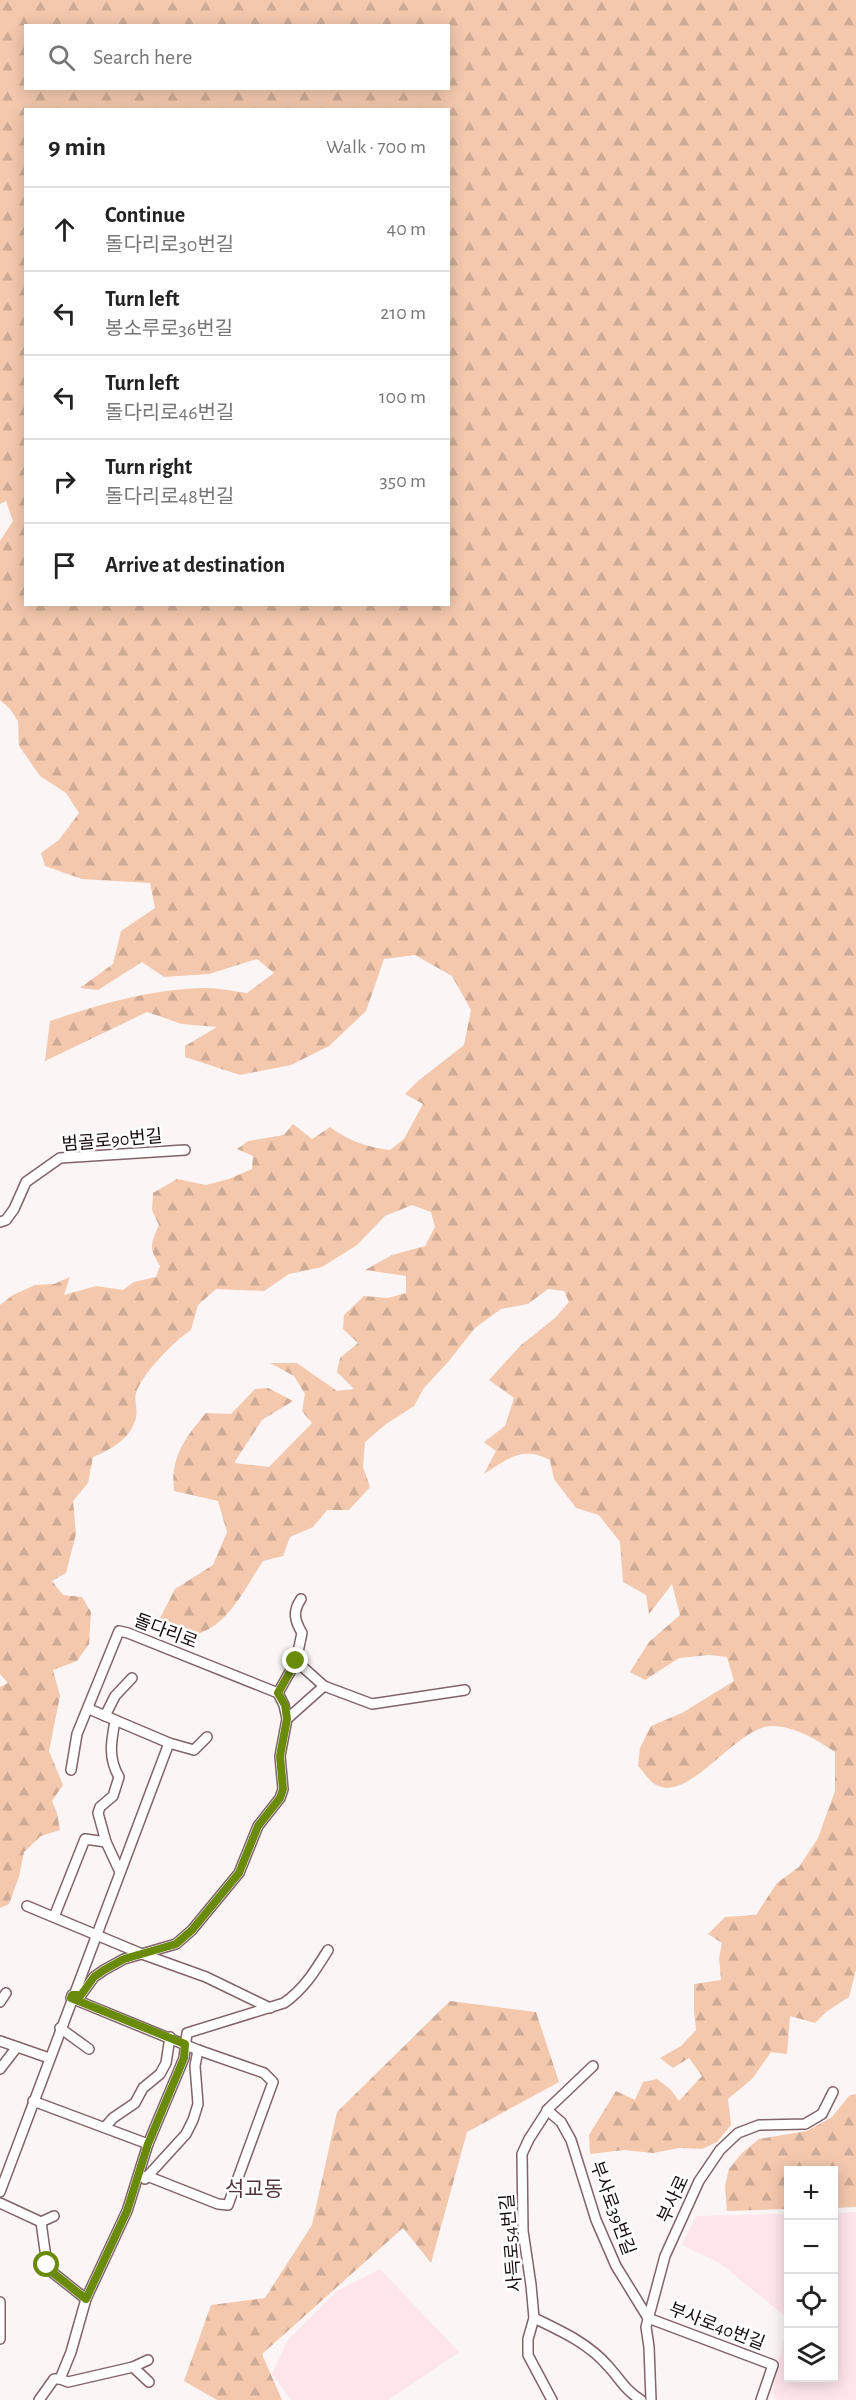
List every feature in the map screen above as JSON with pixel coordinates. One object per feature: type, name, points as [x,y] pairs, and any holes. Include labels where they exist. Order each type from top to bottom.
[{"type":"street","name":"범골로90번길","points":[[0,1222],[6,1220],[14,1209],[26,1182],[60,1158],[186,1150]]},
{"type":"street","points":[[71,1996],[81,1995],[94,1977],[124,1959],[176,1944],[192,1930],[239,1873],[258,1826],[280,1798],[283,1789],[280,1756],[287,1719],[285,1705],[278,1693],[296,1661],[306,1630],[295,1620],[296,1607],[301,1599]]},
{"type":"street","name":"돌다리로","points":[[71,1770],[77,1734],[119,1631],[128,1632],[278,1693]]},
{"type":"street","points":[[296,1661],[324,1686],[372,1704],[465,1690]]},
{"type":"street","points":[[105,1716],[115,1696],[132,1678]]},
{"type":"street","points":[[287,1719],[324,1686]]},
{"type":"street","points":[[89,1709],[169,1743],[194,1750],[207,1737]]},
{"type":"street","points":[[115,1720],[110,1754],[112,1765],[119,1777],[112,1796],[100,1807],[98,1813],[106,1842],[120,1872]]},
{"type":"street","points":[[0,2192],[71,1996],[97,1934],[169,1743]]},
{"type":"street","points":[[54,1917],[85,1839],[106,1842]]},
{"type":"street","points":[[27,1906],[142,1954],[206,1977],[270,2008]]},
{"type":"street","points":[[60,2379],[71,2352],[86,2299],[100,2273],[108,2249],[133,2196],[148,2144],[184,2058],[187,2033],[216,2022],[284,2003],[297,1994],[328,1950]]},
{"type":"street","points":[[0,2002],[6,1993]]},
{"type":"street","points":[[71,1996],[198,2050],[264,2073],[273,2082],[228,2205],[218,2204],[147,2176]]},
{"type":"street","points":[[60,2028],[89,2049]]},
{"type":"street","points":[[106,2126],[112,2118],[135,2103],[143,2088],[160,2074],[166,2064],[170,2037]]},
{"type":"street","points":[[0,2041],[49,2058]]},
{"type":"street","points":[[0,2069],[17,2047]]},
{"type":"street","points":[[133,2196],[147,2176],[186,2134],[193,2120],[198,2104],[195,2066],[198,2050]]},
{"type":"street","name":"사득로54번길","points":[[552,2400],[528,2355],[528,2338],[534,2318],[523,2231],[522,2154],[548,2110],[593,2066]]},
{"type":"street","name":"부사로","points":[[651,2400],[646,2327],[665,2256],[699,2181],[720,2150],[738,2133],[759,2125],[805,2124],[822,2114],[833,2092]]},
{"type":"street","points":[[33,2101],[106,2126],[148,2144]]},
{"type":"street","name":"부사로39번길","points":[[548,2110],[561,2122],[571,2140],[596,2220],[616,2266],[648,2318]]},
{"type":"street","points":[[0,2203],[41,2222],[54,2216]]},
{"type":"street","points":[[41,2222],[47,2265],[52,2272],[86,2299]]},
{"type":"street","points":[[0,2302],[0,2337]]},
{"type":"street","points":[[534,2318],[567,2334],[588,2348],[608,2366],[627,2391],[640,2400]]},
{"type":"street","name":"부사로40번길","points":[[648,2318],[773,2365],[761,2400]]},
{"type":"street","points":[[39,2400],[54,2379],[68,2382],[133,2367],[148,2360]]},
{"type":"street","points":[[133,2367],[149,2382]]},
{"type":"shaded area","points":[[856,2212],[856,2400],[776,2400],[772,2392],[784,2339],[784,2382],[838,2382],[838,2213]]},
{"type":"shaded area","points":[[784,2214],[784,2315],[721,2264],[682,2245],[696,2216]]},
{"type":"shaded area","points":[[380,2269],[459,2352],[388,2400],[291,2400],[272,2374],[287,2341],[337,2291]]},
{"type":"green space","points":[[0,0],[856,0],[856,1970],[849,1997],[826,2012],[815,2023],[790,2016],[787,2054],[771,2052],[752,2079],[728,2099],[731,2125],[717,2142],[702,2149],[679,2148],[653,2153],[624,2150],[590,2154],[589,2135],[616,2091],[635,2100],[643,2082],[657,2079],[671,2090],[679,2101],[702,2076],[689,2058],[673,2068],[660,2058],[681,2046],[696,2030],[694,1984],[721,1980],[719,1958],[722,1943],[708,1934],[725,1917],[756,1915],[777,1883],[799,1867],[818,1838],[835,1791],[835,1752],[797,1731],[772,1726],[758,1729],[743,1738],[696,1776],[681,1785],[666,1788],[653,1783],[638,1766],[640,1748],[651,1726],[682,1713],[734,1681],[727,1657],[709,1655],[679,1658],[645,1680],[630,1672],[649,1642],[680,1615],[672,1584],[649,1614],[646,1595],[623,1582],[620,1542],[599,1515],[576,1508],[554,1479],[550,1460],[523,1454],[508,1459],[484,1474],[496,1451],[484,1442],[505,1426],[514,1398],[489,1380],[521,1345],[555,1318],[569,1302],[564,1291],[548,1289],[528,1304],[501,1309],[475,1328],[424,1388],[414,1406],[386,1424],[365,1442],[363,1467],[370,1487],[349,1510],[327,1510],[313,1527],[290,1537],[283,1556],[263,1561],[234,1605],[217,1624],[194,1635],[180,1636],[166,1633],[158,1622],[175,1589],[213,1565],[227,1532],[218,1501],[174,1491],[174,1468],[186,1440],[206,1413],[231,1414],[255,1389],[268,1388],[293,1401],[262,1420],[234,1463],[269,1467],[312,1423],[302,1411],[305,1394],[294,1376],[270,1363],[297,1363],[337,1391],[354,1389],[337,1372],[340,1358],[358,1343],[343,1329],[344,1315],[364,1296],[388,1298],[406,1293],[406,1276],[365,1270],[392,1255],[425,1246],[435,1227],[431,1212],[412,1205],[385,1216],[357,1245],[322,1267],[289,1274],[264,1291],[216,1289],[198,1305],[191,1330],[159,1358],[144,1377],[136,1393],[137,1411],[130,1431],[114,1447],[93,1457],[88,1483],[73,1501],[76,1534],[66,1573],[52,1581],[63,1595],[82,1597],[91,1612],[89,1644],[77,1661],[53,1670],[60,1696],[49,1751],[63,1785],[52,1801],[60,1830],[41,1836],[24,1852],[19,1877],[9,1904],[0,1908],[0,1687],[8,1683],[0,1674],[0,1305],[13,1295],[35,1285],[54,1284],[70,1277],[64,1295],[96,1286],[123,1290],[134,1282],[156,1277],[160,1266],[152,1246],[159,1225],[152,1210],[153,1193],[177,1179],[206,1185],[229,1179],[252,1169],[253,1156],[237,1149],[248,1141],[284,1135],[293,1124],[312,1139],[330,1127],[358,1143],[390,1150],[404,1139],[423,1104],[405,1094],[464,1045],[471,1010],[452,976],[415,955],[384,959],[366,1011],[329,1046],[291,1065],[240,1075],[185,1057],[185,1046],[217,1027],[182,1024],[147,1012],[45,1061],[50,1021],[107,1003],[165,991],[205,988],[247,993],[274,973],[257,959],[209,974],[164,977],[142,962],[98,990],[80,988],[113,964],[121,931],[155,908],[150,883],[82,879],[45,866],[41,853],[59,840],[79,813],[66,793],[40,776],[19,746],[18,721],[0,700],[0,541],[13,521],[6,501],[0,504]]},
{"type":"green space","points":[[450,2001],[536,2012],[559,2082],[467,2132],[431,2263],[403,2228],[262,2354],[282,2400],[217,2400],[184,2381],[211,2305],[265,2298],[312,2225],[337,2112]]},
{"type":"green space","points":[[856,2094],[856,2207],[838,2208],[838,2166],[784,2166],[784,2209],[727,2211],[725,2186],[729,2169],[742,2153],[759,2139],[807,2131],[832,2117],[849,2096]]},
{"type":"district","name":"석교동","points":[[254,2189]]},
{"type":"route","points":[[47,2265],[52,2272],[86,2299],[127,2211],[148,2144],[184,2058],[185,2044],[71,1998],[72,1995],[81,1995],[94,1977],[124,1959],[176,1944],[192,1930],[239,1873],[258,1826],[280,1798],[283,1789],[280,1756],[287,1719],[285,1705],[278,1693],[296,1661]]}]
